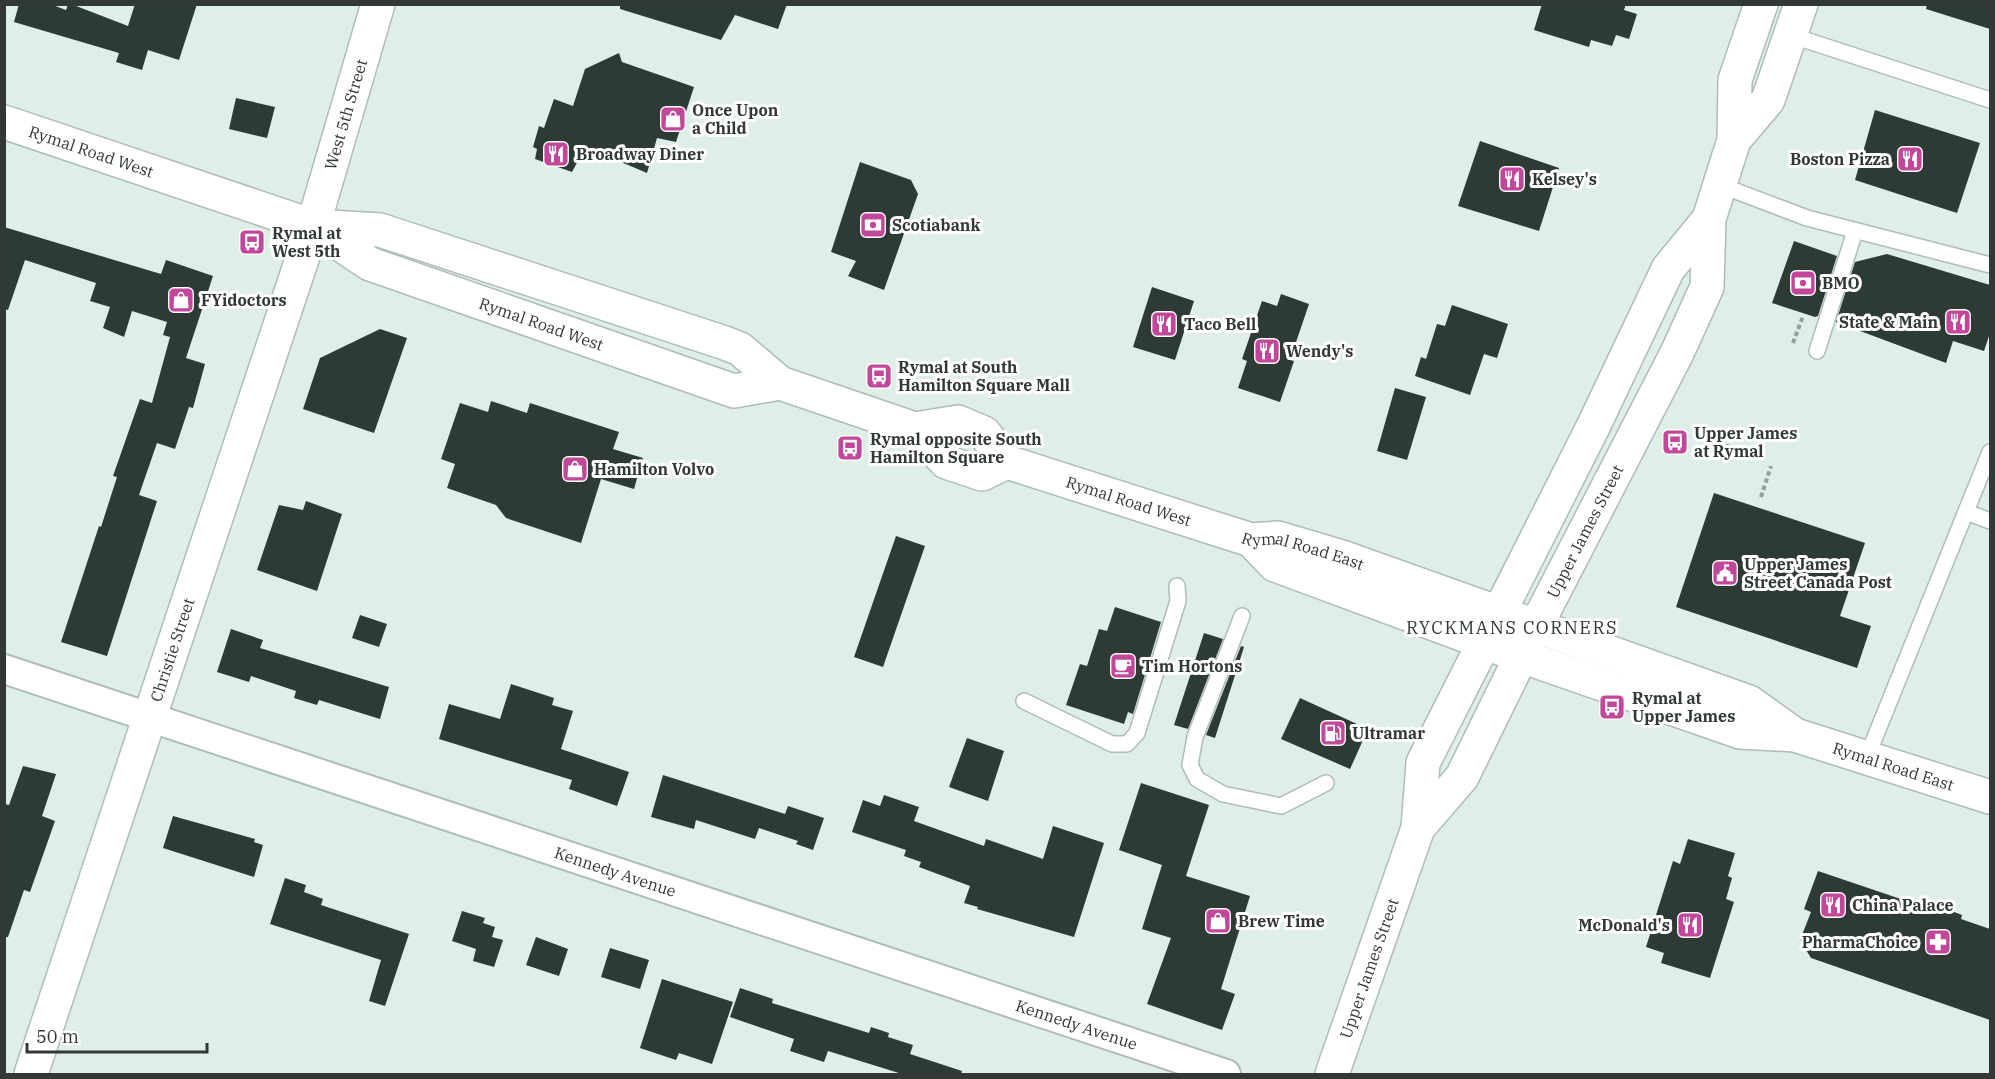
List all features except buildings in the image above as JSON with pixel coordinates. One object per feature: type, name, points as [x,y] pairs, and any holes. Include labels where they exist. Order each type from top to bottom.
[{"type":"main road","name":"West 5th Street","points":[[313,226],[378,4]]},
{"type":"main road","name":"Upper James Street","points":[[1418,828],[1462,777],[1536,626],[1677,353],[1707,287],[1709,219],[1734,140],[1735,80],[1761,4]]},
{"type":"main road","name":"Upper James Street","points":[[1734,140],[1768,100],[1801,4]]},
{"type":"main road","name":"Rymal Road West","points":[[4,122],[313,226],[370,264],[734,391],[780,383],[915,429],[958,422],[984,433],[1007,462],[1251,540]]},
{"type":"main road","name":"Upper James Street","points":[[1332,1074],[1418,828],[1423,763],[1598,417],[1668,269],[1709,219]]},
{"type":"main road","name":"Christie Street","points":[[30,1074],[313,226]]},
{"type":"main road","name":"Rymal Road East","points":[[1251,540],[1278,538],[1498,611],[1749,702],[1795,735]]},
{"type":"main road","name":"Rymal Road East","points":[[1251,540],[1275,565],[1521,656],[1740,732],[1795,735],[1990,797]]},
{"type":"street","name":"Kennedy Avenue","points":[[4,669],[1226,1074]]},
{"type":"lane","points":[[1790,35],[1990,100]]},
{"type":"lane","points":[[1720,185],[1807,218],[1990,265]]},
{"type":"lane","points":[[1817,351],[1855,231]]},
{"type":"lane","points":[[1867,757],[1990,452]]},
{"type":"lane","points":[[1966,512],[1990,521]]},
{"type":"lane","points":[[1024,701],[1112,744],[1127,744],[1137,733],[1178,601],[1177,586]]},
{"type":"lane","points":[[1242,616],[1195,737],[1190,765],[1197,779],[1223,794],[1281,806],[1326,783]]},
{"type":"path","points":[[1793,344],[1803,315]]},
{"type":"path","points":[[1719,443],[1750,454]]},
{"type":"path","points":[[1761,497],[1772,466]]},
{"type":"place","name":"Once Upon a Child","points":[[673,119]]},
{"type":"place","name":"Broadway Diner","points":[[556,154]]},
{"type":"place","name":"Boston Pizza","points":[[1910,159]]},
{"type":"place","name":"Kelsey's","points":[[1512,179]]},
{"type":"place","name":"Scotiabank","points":[[873,225]]},
{"type":"place","name":"Rymal at West 5th","points":[[252,242]]},
{"type":"place","name":"BMO","points":[[1803,283]]},
{"type":"place","name":"FYidoctors","points":[[181,300]]},
{"type":"place","name":"State & Main","points":[[1958,322]]},
{"type":"place","name":"Taco Bell","points":[[1164,324]]},
{"type":"place","name":"Wendy's","points":[[1267,351]]},
{"type":"place","name":"Rymal at South Hamilton Square Mall","points":[[879,376]]},
{"type":"place","name":"Upper James at Rymal","points":[[1675,442]]},
{"type":"place","name":"Rymal opposite South Hamilton Square","points":[[850,448]]},
{"type":"place","name":"Hamilton Volvo","points":[[575,469]]},
{"type":"place","name":"Upper James Street Canada Post","points":[[1725,573]]},
{"type":"place","name":"Tim Hortons","points":[[1123,666]]},
{"type":"place","name":"Rymal at Upper James","points":[[1612,707]]},
{"type":"place","name":"Ultramar","points":[[1333,733]]},
{"type":"place","name":"China Palace","points":[[1833,905]]},
{"type":"place","name":"Brew Time","points":[[1218,921]]},
{"type":"place","name":"McDonald's","points":[[1690,925]]},
{"type":"place","name":"PharmaChoice","points":[[1938,942]]},
{"type":"district","name":"RYCKMANS CORNERS","points":[[1512,627]]}]
